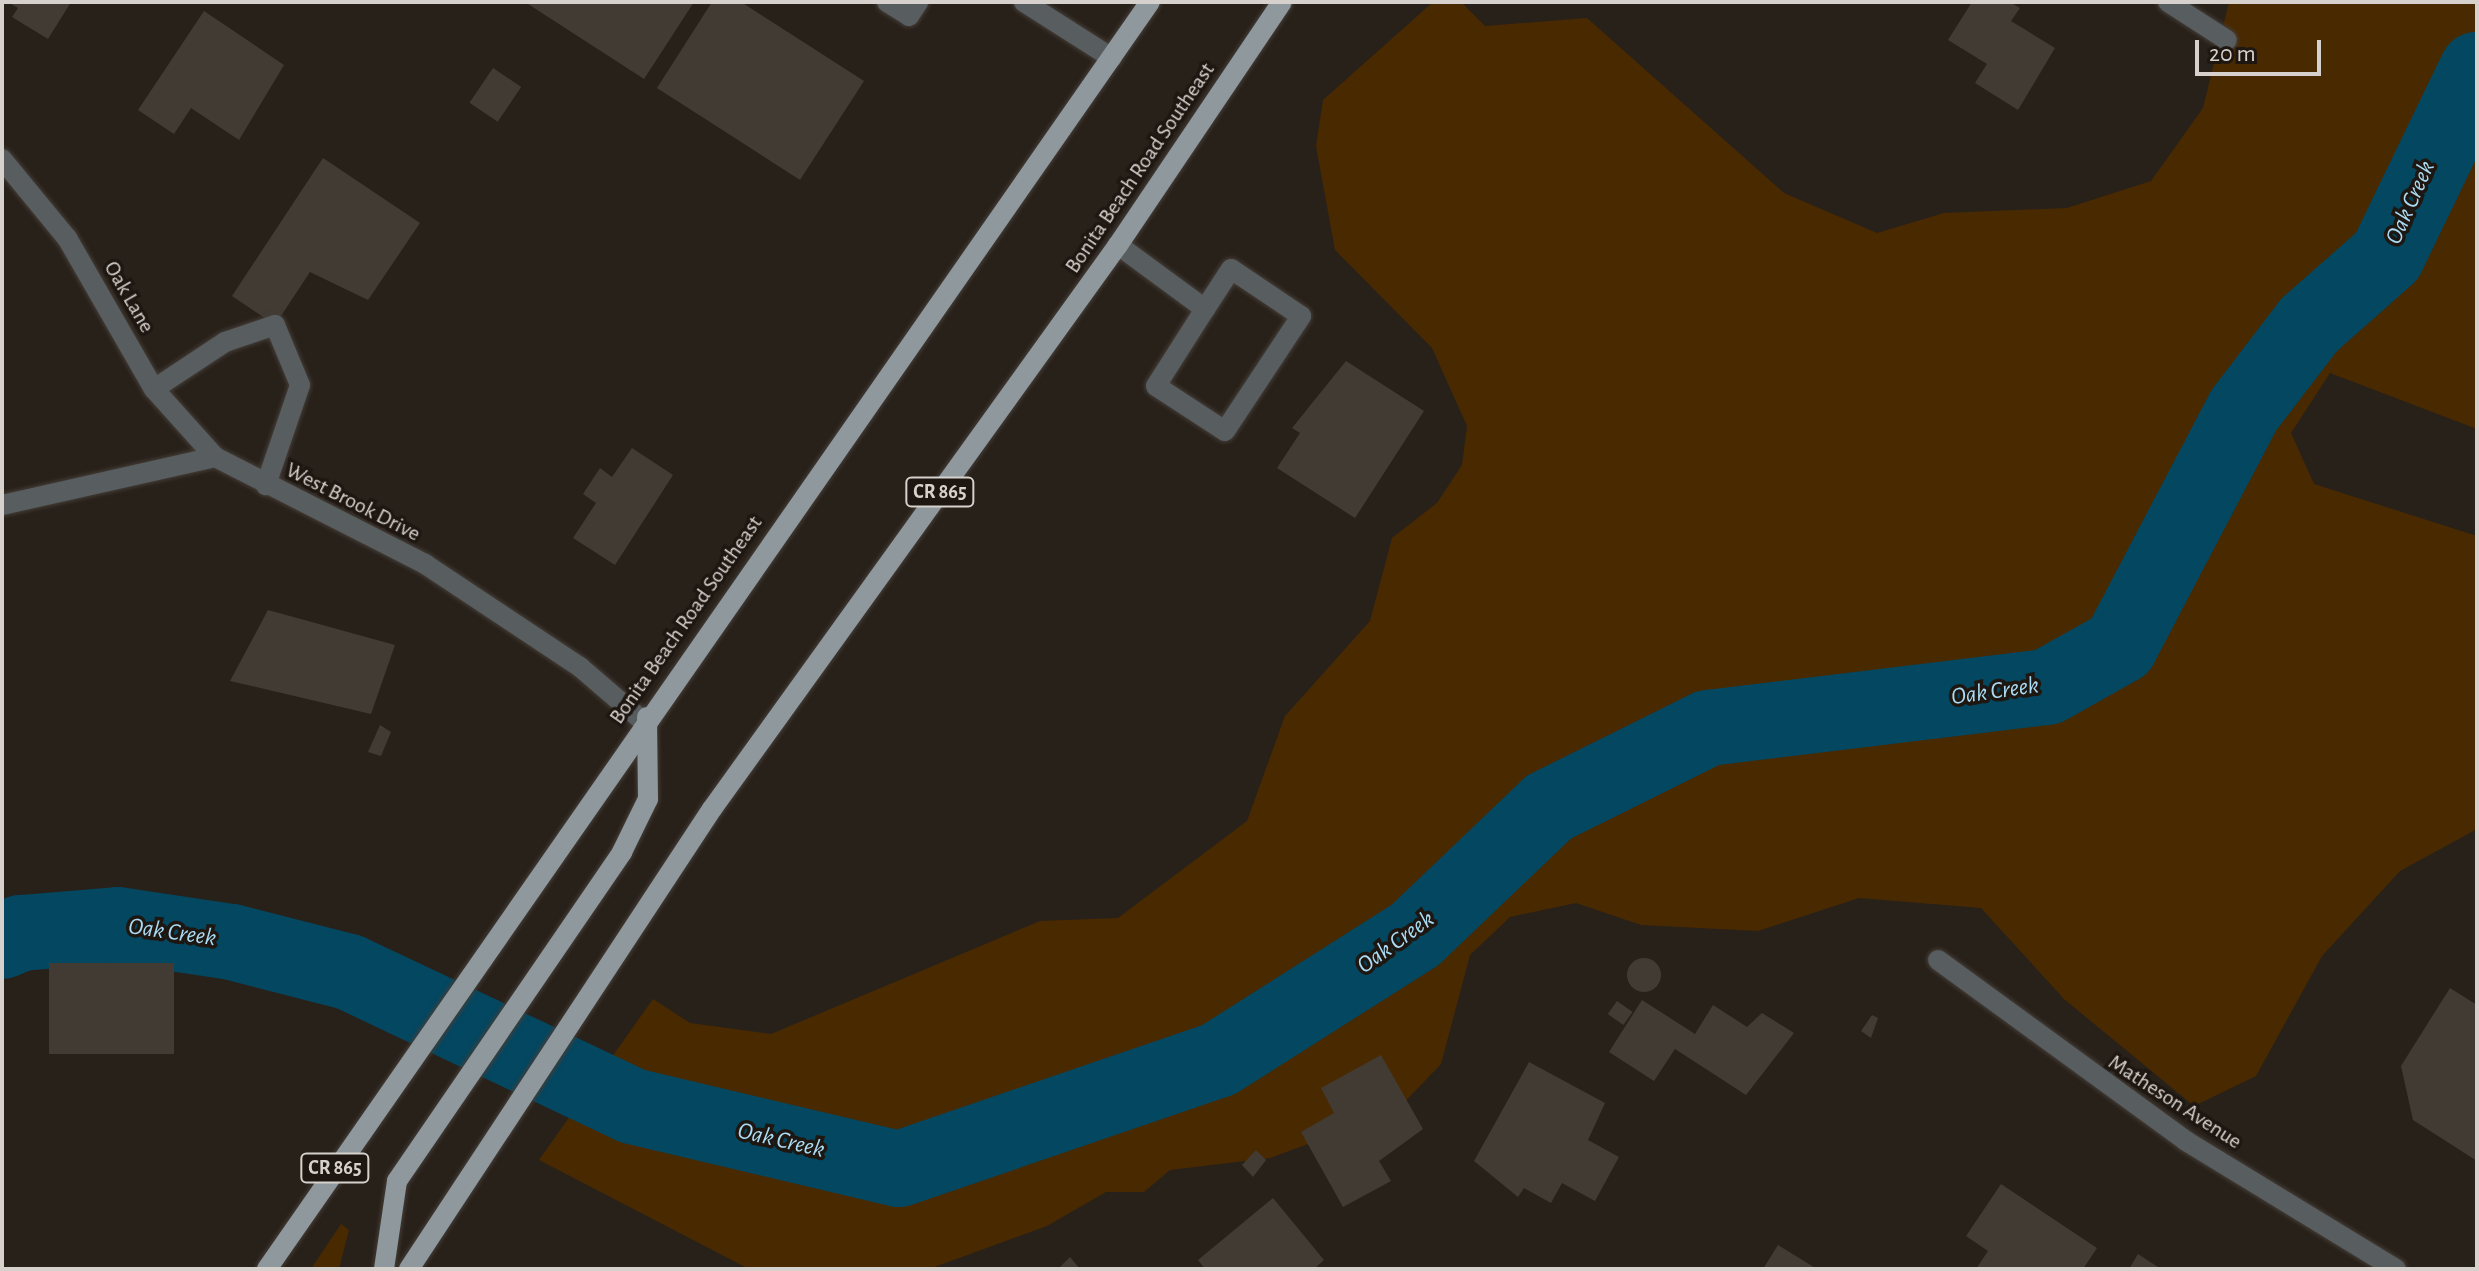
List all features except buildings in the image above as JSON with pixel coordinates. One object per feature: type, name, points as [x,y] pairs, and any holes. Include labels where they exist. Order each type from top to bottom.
[{"type":"main road","name":"Bonita Beach Road Southeast","points":[[267,1269],[645,719],[1150,2]]},
{"type":"main road","name":"Bonita Beach Road Southeast","points":[[409,1269],[712,809],[1118,245],[1282,2]]},
{"type":"main road","points":[[384,1269],[397,1181],[446,1101],[622,852],[648,799],[645,719]]},
{"type":"street","points":[[887,2],[909,16],[918,2]]},
{"type":"street","points":[[1024,2],[1112,58]]},
{"type":"street","points":[[2168,2],[2227,40]]},
{"type":"street","name":"Oak Lane","points":[[2,159],[67,238],[154,389],[215,457]]},
{"type":"street","points":[[1118,245],[1205,309]]},
{"type":"street","points":[[1231,269],[1301,316],[1225,431],[1156,386],[1205,309],[1231,269]]},
{"type":"street","points":[[154,389],[225,342],[275,325],[300,385],[266,485]]},
{"type":"street","points":[[2,505],[215,457]]},
{"type":"street","name":"West Brook Drive","points":[[215,457],[425,564],[580,667],[645,719]]},
{"type":"street","name":"Matheson Avenue","points":[[1938,960],[2186,1141],[2396,1269]]},
{"type":"shaded area","points":[[1433,2],[1461,2],[1485,26],[1587,18],[1784,193],[1877,233],[1944,213],[2067,208],[2151,181],[2203,108],[2229,2],[2477,2],[2477,429],[2330,373],[2291,433],[2314,484],[2477,536],[2477,829],[2400,871],[2322,956],[2256,1076],[2194,1106],[2064,999],[1981,908],[1859,898],[1758,931],[1641,925],[1576,903],[1510,917],[1470,955],[1441,1064],[1395,1112],[1270,1158],[1170,1170],[1144,1192],[1106,1192],[1047,1226],[929,1269],[749,1269],[539,1160],[653,999],[690,1023],[771,1034],[1040,921],[1118,918],[1247,821],[1285,716],[1370,621],[1392,538],[1437,503],[1462,465],[1467,426],[1432,348],[1335,250],[1316,146],[1323,100]]},
{"type":"shaded area","points":[[341,1224],[349,1230],[339,1269],[311,1269]]},
{"type":"waterway","name":"Oak Creek","points":[[2,941],[21,933],[118,925],[232,942],[349,972],[632,1106],[899,1169],[1218,1060],[1415,935],[1549,807],[1708,728],[2047,687],[2120,646],[2244,410],[2309,325],[2387,256],[2477,70]]}]
